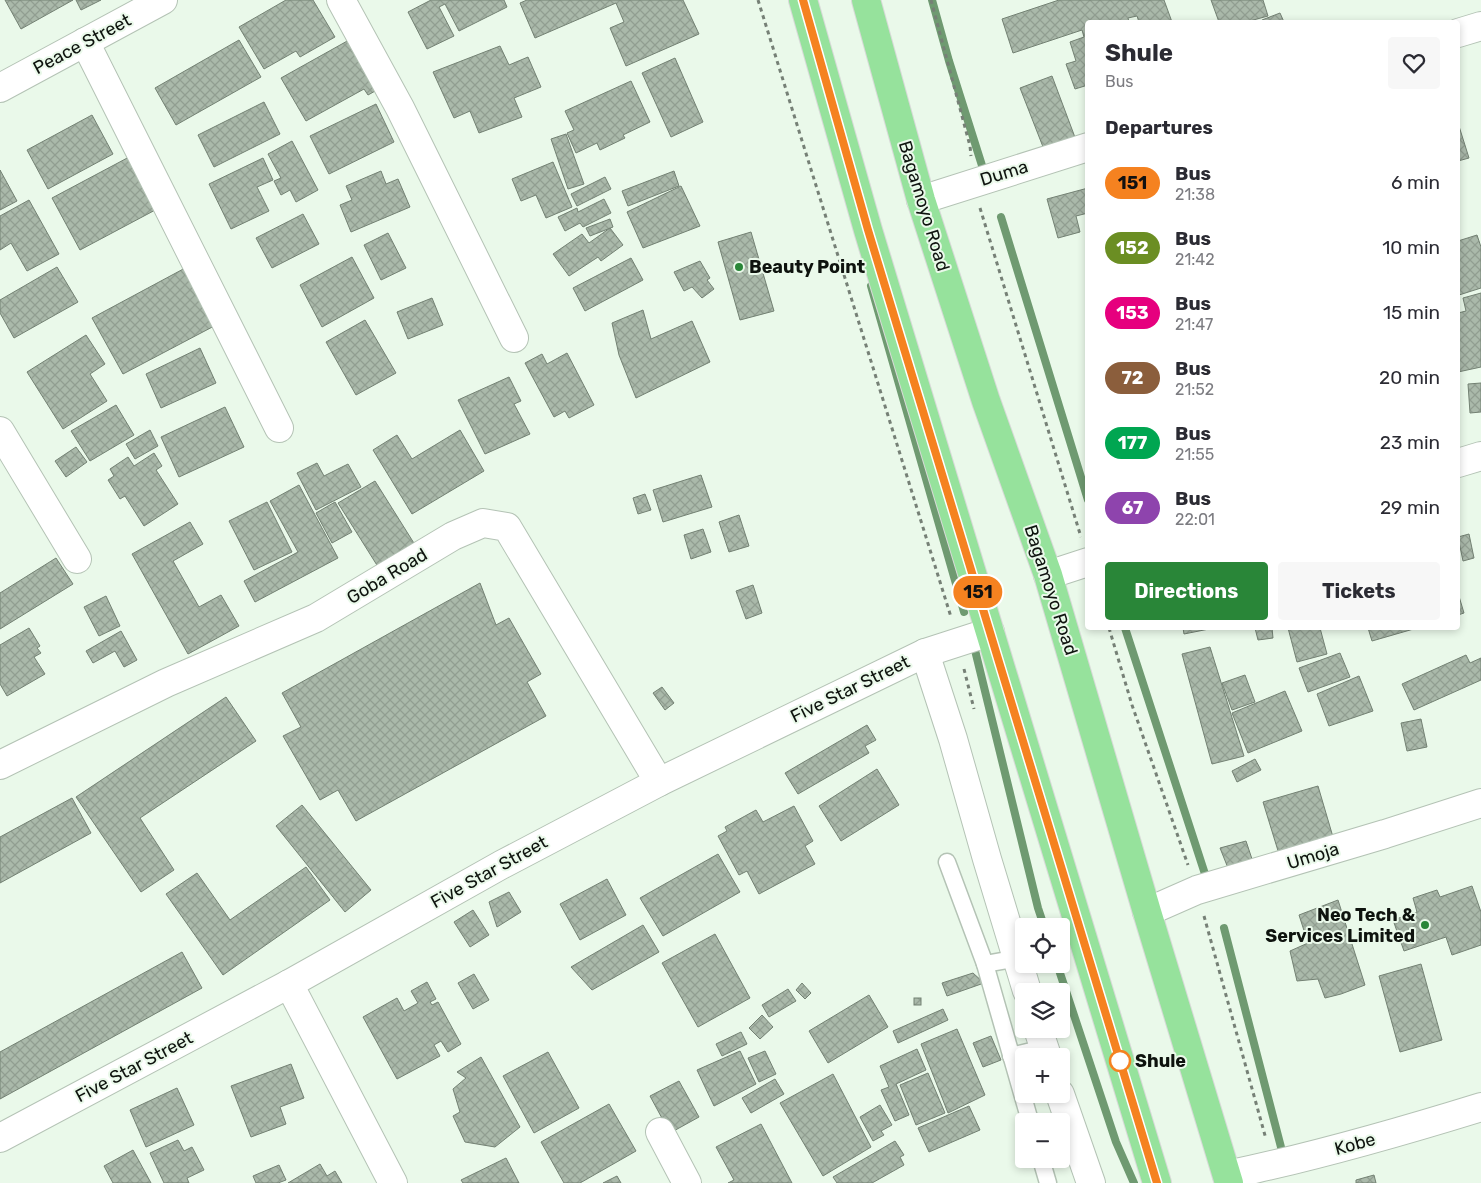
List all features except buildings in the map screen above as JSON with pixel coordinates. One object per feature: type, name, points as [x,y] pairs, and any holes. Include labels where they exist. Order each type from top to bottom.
[{"type":"highway","points":[[803,0],[868,230],[1157,1183]]},
{"type":"highway","name":"Bagamoyo Road","points":[[866,0],[921,200],[986,401],[1048,575],[1146,912],[1228,1179]]},
{"type":"street","name":"Peace Street","points":[[0,88],[163,0]]},
{"type":"street","points":[[342,0],[400,108],[514,338]]},
{"type":"street","points":[[1460,32],[1481,26]]},
{"type":"street","points":[[85,42],[280,428]]},
{"type":"street","name":"Duma","points":[[921,200],[1085,148]]},
{"type":"street","points":[[0,431],[77,559]]},
{"type":"street","points":[[1460,462],[1481,456]]},
{"type":"street","name":"Goba Road","points":[[0,765],[166,683],[316,618],[452,536],[483,523],[507,527],[659,782]]},
{"type":"street","points":[[1048,575],[1085,550]]},
{"type":"street","name":"Five Star Street","points":[[0,1138],[289,984],[502,865],[659,782],[925,653],[990,632]]},
{"type":"street","points":[[925,653],[953,739],[1015,948]]},
{"type":"street","name":"Umoja","points":[[1146,912],[1197,890],[1481,803]]},
{"type":"street","points":[[289,984],[393,1183]]},
{"type":"street","points":[[1063,1103],[1091,1183]]},
{"type":"street","name":"Kobe","points":[[1228,1179],[1388,1136],[1481,1107]]},
{"type":"street","points":[[660,1132],[687,1183]]},
{"type":"lane","points":[[947,862],[985,964],[1028,1113]]},
{"type":"lane","points":[[985,964],[1015,959]]},
{"type":"lane","points":[[1011,1056],[1043,1044]]},
{"type":"lane","points":[[1043,1168],[1048,1183]]},
{"type":"path","points":[[758,0],[950,613],[974,710]]},
{"type":"path","points":[[931,0],[970,146],[972,183],[1085,550]]},
{"type":"waterway","points":[[932,0],[985,175]]},
{"type":"waterway","points":[[1001,217],[1085,490]]},
{"type":"waterway","points":[[871,286],[964,612]]},
{"type":"waterway","points":[[1126,630],[1205,874]]},
{"type":"waterway","points":[[973,642],[1041,918]]},
{"type":"waterway","points":[[1224,928],[1282,1151]]},
{"type":"waterway","points":[[1060,973],[1116,1142],[1134,1183]]},
{"type":"bus line","name":"151","points":[[803,0],[868,230],[1157,1183]]},
{"type":"place","name":"Beauty Point","points":[[739,267]]},
{"type":"place","name":"Neo Tech & Services Limited","points":[[1425,925]]},
{"type":"place","name":"Shule","points":[[1120,1061]]}]
